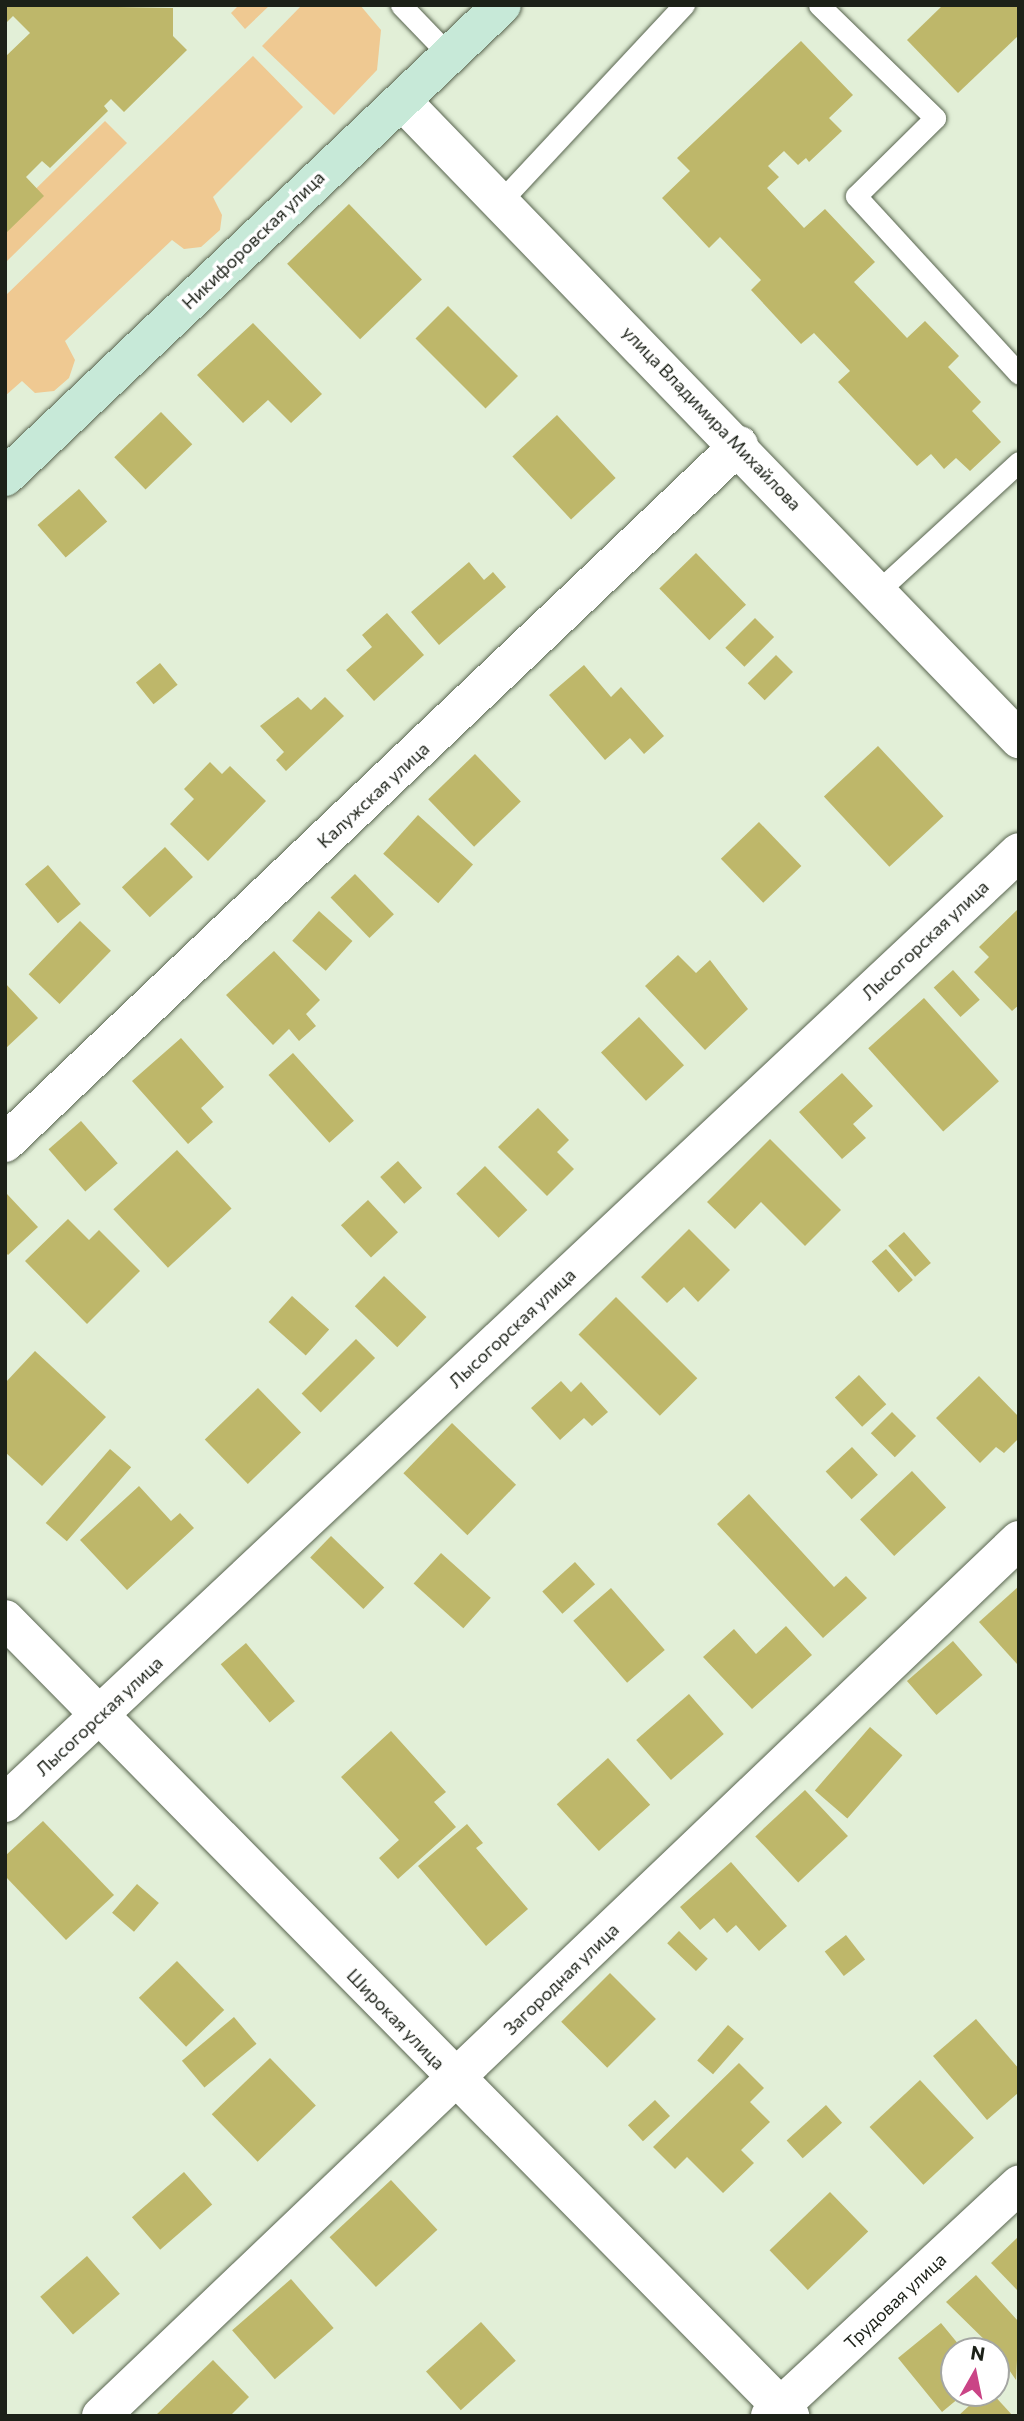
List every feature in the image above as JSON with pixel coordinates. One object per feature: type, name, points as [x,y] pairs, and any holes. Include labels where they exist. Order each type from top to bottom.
[{"type":"main road","name":"Никифоровская улица","points":[[5,477],[502,5]]},
{"type":"street","name":"улица Владимира Михайлова","points":[[402,101],[739,445],[1019,739]]},
{"type":"street","name":"Калужская улица","points":[[5,1143],[739,445]]},
{"type":"street","name":"Лысогорская улица","points":[[5,1803],[1019,852]]},
{"type":"street","name":"Загородная улица","points":[[101,2416],[456,2081],[849,1697],[1019,1540]]},
{"type":"street","name":"Широкая улица","points":[[5,1619],[780,2412]]},
{"type":"street","name":"Трудовая улица","points":[[780,2412],[1019,2185]]},
{"type":"lane","points":[[401,5],[450,56]]},
{"type":"lane","points":[[500,202],[684,5]]},
{"type":"lane","points":[[819,5],[934,118],[856,196],[1019,374]]},
{"type":"lane","points":[[878,591],[1019,462]]},
{"type":"shaded area","points":[[239,5],[270,5],[245,29],[231,13]]},
{"type":"shaded area","points":[[302,5],[360,5],[381,30],[377,70],[334,115],[262,46]]},
{"type":"shaded area","points":[[253,56],[303,107],[213,197],[222,215],[220,230],[201,247],[184,249],[172,240],[65,341],[75,360],[69,378],[54,391],[35,393],[22,381],[5,396],[5,296]]},
{"type":"shaded area","points":[[105,121],[127,143],[5,263],[5,219]]},
{"type":"building","points":[[5,5],[173,8],[173,36],[187,50],[124,112],[111,99],[104,106],[108,111],[50,168],[42,161],[26,177],[44,196],[5,234],[5,57],[30,33],[13,16],[5,24]]},
{"type":"building","points":[[943,5],[1019,5],[1019,35],[958,93],[907,40]]},
{"type":"building","points":[[801,41],[853,95],[829,118],[842,131],[809,162],[806,158],[798,165],[784,151],[768,166],[779,177],[767,188],[804,228],[825,209],[875,262],[854,282],[907,338],[925,321],[959,356],[948,367],[981,402],[972,411],[1001,442],[970,471],[956,458],[944,469],[931,454],[917,466],[838,382],[850,371],[814,333],[801,344],[751,290],[761,280],[720,237],[709,248],[662,198],[690,171],[677,158]]},
{"type":"building","points":[[349,204],[422,280],[360,339],[287,264]]},
{"type":"building","points":[[448,306],[518,376],[485,409],[415,339]]},
{"type":"building","points":[[253,323],[322,394],[291,423],[268,400],[243,423],[197,375]]},
{"type":"building","points":[[161,412],[192,444],[146,490],[114,457]]},
{"type":"building","points":[[557,415],[616,478],[571,519],[512,457]]},
{"type":"building","points":[[79,489],[107,521],[66,558],[37,525]]},
{"type":"building","points":[[696,553],[746,605],[709,640],[659,588]]},
{"type":"building","points":[[469,562],[484,580],[493,572],[506,587],[439,645],[411,612]]},
{"type":"building","points":[[387,613],[424,655],[374,701],[346,670],[372,647],[362,635]]},
{"type":"building","points":[[755,618],[774,637],[744,667],[725,648]]},
{"type":"building","points":[[776,655],[793,672],[765,700],[748,683]]},
{"type":"building","points":[[160,663],[178,685],[154,704],[136,683]]},
{"type":"building","points":[[584,665],[611,697],[621,687],[664,736],[644,754],[630,738],[605,760],[549,695]]},
{"type":"building","points":[[298,697],[311,710],[325,697],[344,716],[286,771],[276,760],[284,752],[260,726]]},
{"type":"building","points":[[878,746],[943,816],[889,867],[824,796]]},
{"type":"building","points":[[475,754],[521,801],[474,847],[428,799]]},
{"type":"building","points":[[210,762],[222,774],[230,766],[266,801],[208,861],[170,824],[194,799],[184,789]]},
{"type":"building","points":[[418,815],[473,865],[438,903],[383,854]]},
{"type":"building","points":[[759,822],[801,866],[763,903],[721,859]]},
{"type":"building","points":[[165,847],[193,877],[150,917],[122,887]]},
{"type":"building","points":[[48,865],[81,904],[58,923],[25,884]]},
{"type":"building","points":[[355,874],[394,914],[369,938],[331,898]]},
{"type":"building","points":[[1019,908],[1019,1005],[1012,1011],[974,972],[989,957],[979,947]]},
{"type":"building","points":[[319,911],[352,941],[326,971],[292,941]]},
{"type":"building","points":[[80,921],[111,951],[60,1004],[29,974]]},
{"type":"building","points":[[274,951],[320,1000],[306,1014],[316,1026],[299,1041],[289,1029],[273,1045],[226,995]]},
{"type":"building","points":[[678,955],[696,973],[710,960],[748,1009],[705,1050],[645,986]]},
{"type":"building","points":[[953,970],[980,1000],[960,1017],[934,987]]},
{"type":"building","points":[[5,983],[38,1018],[5,1049]]},
{"type":"building","points":[[924,998],[999,1081],[943,1131],[868,1048]]},
{"type":"building","points":[[639,1017],[684,1065],[646,1101],[601,1052]]},
{"type":"building","points":[[181,1038],[224,1087],[201,1108],[213,1122],[188,1144],[132,1081]]},
{"type":"building","points":[[293,1053],[354,1121],[329,1143],[268,1075]]},
{"type":"building","points":[[842,1073],[873,1106],[853,1124],[866,1138],[842,1159],[799,1112]]},
{"type":"building","points":[[538,1108],[569,1140],[557,1152],[574,1169],[547,1196],[498,1147]]},
{"type":"building","points":[[81,1121],[118,1163],[85,1191],[49,1149]]},
{"type":"building","points":[[770,1139],[841,1210],[805,1246],[761,1202],[735,1229],[707,1202]]},
{"type":"building","points":[[177,1150],[232,1209],[168,1268],[113,1209]]},
{"type":"building","points":[[398,1161],[422,1188],[404,1204],[380,1177]]},
{"type":"building","points":[[485,1166],[527,1210],[499,1238],[456,1194]]},
{"type":"building","points":[[7,1194],[38,1227],[8,1255],[5,1252]]},
{"type":"building","points":[[368,1200],[398,1232],[371,1257],[341,1225]]},
{"type":"building","points":[[68,1219],[89,1240],[99,1230],[140,1271],[87,1324],[25,1261]]},
{"type":"building","points":[[689,1229],[730,1270],[698,1302],[684,1287],[667,1303],[641,1277]]},
{"type":"building","points":[[904,1232],[931,1263],[915,1277],[888,1246]]},
{"type":"building","points":[[886,1249],[913,1280],[899,1292],[872,1261]]},
{"type":"building","points":[[384,1276],[426,1317],[397,1347],[355,1306]]},
{"type":"building","points":[[292,1296],[329,1329],[306,1355],[269,1322]]},
{"type":"building","points":[[616,1297],[697,1378],[660,1416],[579,1334]]},
{"type":"building","points":[[356,1339],[375,1358],[321,1413],[302,1393]]},
{"type":"building","points":[[35,1351],[106,1417],[42,1486],[5,1452],[5,1383]]},
{"type":"building","points":[[859,1375],[886,1404],[862,1427],[835,1398]]},
{"type":"building","points":[[979,1376],[1019,1417],[1019,1438],[1004,1453],[996,1447],[980,1463],[936,1418]]},
{"type":"building","points":[[561,1381],[571,1392],[581,1382],[608,1412],[592,1426],[584,1418],[560,1440],[531,1408]]},
{"type":"building","points":[[258,1388],[301,1433],[248,1484],[205,1439]]},
{"type":"building","points":[[892,1412],[916,1436],[895,1457],[871,1433]]},
{"type":"building","points":[[452,1423],[516,1485],[467,1535],[403,1473]]},
{"type":"building","points":[[852,1447],[878,1475],[852,1499],[826,1472]]},
{"type":"building","points":[[110,1449],[131,1467],[67,1541],[46,1523]]},
{"type":"building","points":[[912,1471],[946,1508],[894,1556],[860,1519]]},
{"type":"building","points":[[139,1486],[171,1521],[180,1513],[194,1528],[127,1590],[80,1540]]},
{"type":"building","points":[[749,1494],[834,1587],[846,1576],[867,1598],[823,1638],[717,1524]]},
{"type":"building","points":[[331,1536],[384,1587],[363,1609],[310,1558]]},
{"type":"building","points":[[441,1553],[491,1598],[463,1628],[414,1583]]},
{"type":"building","points":[[575,1562],[595,1584],[562,1614],[542,1591]]},
{"type":"building","points":[[1019,1586],[1019,1663],[1017,1664],[979,1622]]},
{"type":"building","points":[[611,1588],[665,1650],[627,1683],[573,1621]]},
{"type":"building","points":[[786,1626],[812,1655],[752,1709],[703,1657],[734,1629],[756,1654]]},
{"type":"building","points":[[953,1641],[983,1675],[936,1715],[907,1681]]},
{"type":"building","points":[[246,1643],[295,1701],[270,1722],[221,1664]]},
{"type":"building","points":[[689,1694],[724,1734],[671,1780],[636,1740]]},
{"type":"building","points":[[870,1727],[902,1755],[847,1819],[815,1790]]},
{"type":"building","points":[[391,1731],[446,1792],[434,1802],[456,1827],[398,1879],[379,1858],[399,1840],[341,1777]]},
{"type":"building","points":[[608,1758],[650,1805],[599,1851],[557,1804]]},
{"type":"building","points":[[805,1790],[848,1836],[798,1882],[755,1836]]},
{"type":"building","points":[[43,1821],[114,1895],[66,1940],[5,1876],[5,1856]]},
{"type":"building","points":[[467,1824],[483,1843],[476,1848],[528,1909],[486,1946],[418,1866]]},
{"type":"building","points":[[731,1862],[787,1926],[759,1951],[736,1925],[727,1933],[714,1918],[700,1930],[680,1907]]},
{"type":"building","points":[[137,1884],[159,1903],[134,1932],[112,1913]]},
{"type":"building","points":[[679,1931],[708,1959],[696,1971],[667,1943]]},
{"type":"building","points":[[846,1935],[865,1959],[844,1976],[825,1952]]},
{"type":"building","points":[[177,1961],[224,2010],[186,2047],[139,1998]]},
{"type":"building","points":[[610,1973],[656,2019],[607,2068],[561,2022]]},
{"type":"building","points":[[234,2017],[256,2044],[204,2088],[182,2061]]},
{"type":"building","points":[[976,2019],[1019,2069],[1019,2092],[987,2120],[933,2056]]},
{"type":"building","points":[[728,2025],[744,2039],[713,2074],[697,2060]]},
{"type":"building","points":[[270,2058],[316,2105],[258,2162],[212,2114]]},
{"type":"building","points":[[739,2063],[764,2088],[750,2102],[770,2122],[741,2150],[754,2163],[723,2193],[687,2157],[675,2169],[653,2147]]},
{"type":"building","points":[[920,2080],[974,2138],[923,2185],[870,2127]]},
{"type":"building","points":[[655,2100],[670,2116],[643,2141],[628,2125]]},
{"type":"building","points":[[826,2105],[842,2123],[803,2158],[787,2140]]},
{"type":"building","points":[[184,2172],[212,2204],[160,2250],[132,2217]]},
{"type":"building","points":[[391,2180],[437,2230],[376,2287],[330,2237]]},
{"type":"building","points":[[830,2192],[868,2232],[808,2290],[770,2250]]},
{"type":"building","points":[[1019,2236],[1019,2292],[991,2263]]},
{"type":"building","points":[[87,2256],[120,2294],[73,2334],[40,2297]]},
{"type":"building","points":[[976,2275],[1019,2322],[1016,2380],[1010,2371],[1010,2337],[982,2337],[946,2302]]},
{"type":"building","points":[[291,2279],[334,2328],[275,2379],[232,2330]]},
{"type":"building","points":[[481,2322],[516,2361],[461,2410],[426,2372]]},
{"type":"building","points":[[941,2323],[952,2337],[940,2337],[940,2407],[948,2407],[942,2412],[898,2358]]},
{"type":"building","points":[[213,2360],[249,2397],[230,2416],[155,2416]]},
{"type":"building","points":[[968,2407],[1005,2407],[1013,2416],[958,2416]]}]
